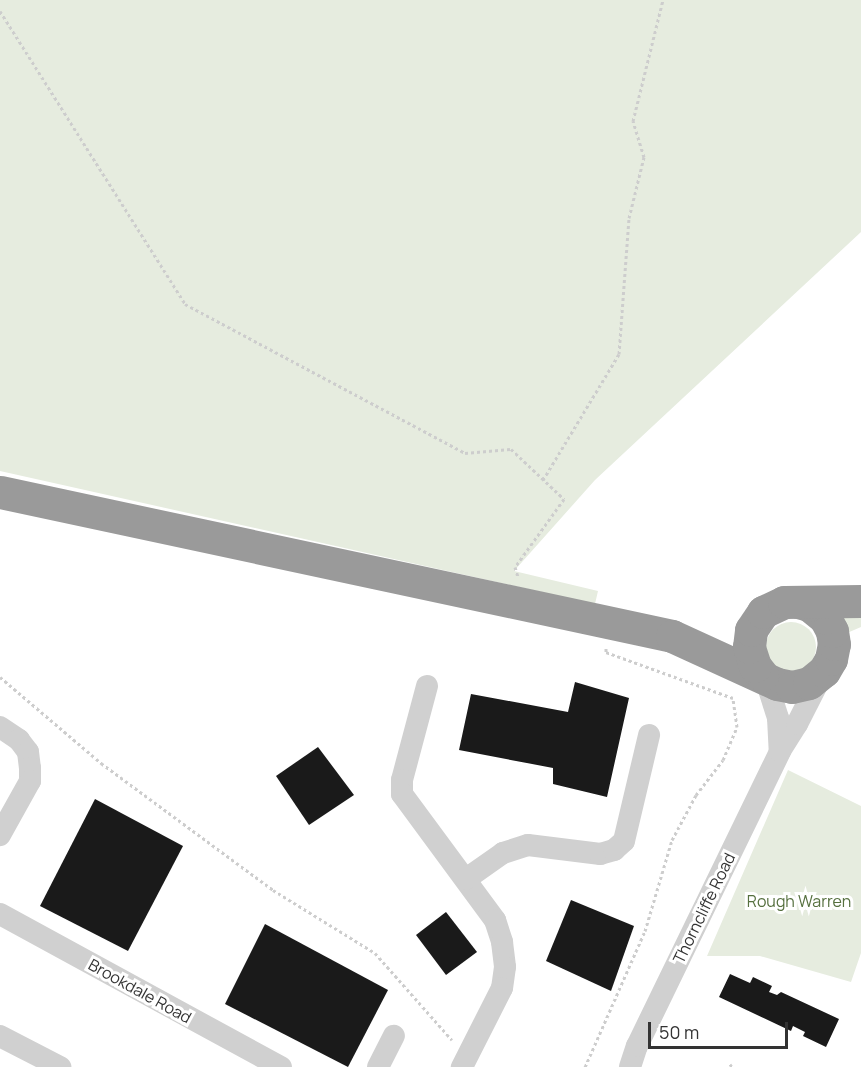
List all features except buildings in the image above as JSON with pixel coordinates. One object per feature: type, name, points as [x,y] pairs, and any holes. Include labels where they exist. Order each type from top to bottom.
[{"type":"highway","points":[[0,492],[672,636],[764,676],[777,684],[792,687],[809,683],[861,639]]},
{"type":"highway","points":[[672,636],[719,633],[757,618],[770,607],[784,602],[861,601]]},
{"type":"highway","points":[[798,602],[809,605],[825,618],[832,631],[834,644],[828,665]]},
{"type":"highway","points":[[757,618],[751,630],[749,647],[755,666],[764,676]]},
{"type":"street","name":"Thorncliffe Road","points":[[630,1067],[637,1046],[780,751],[828,665]]},
{"type":"street","name":"Thorncliffe Road","points":[[764,676],[778,718],[780,751]]},
{"type":"street","points":[[427,686],[402,780],[402,794],[495,920],[502,942],[505,967],[502,988],[465,1062]]},
{"type":"street","points":[[0,727],[19,740],[28,752],[30,768],[26,789],[0,835]]},
{"type":"street","points":[[466,879],[503,853],[528,845],[600,854],[614,850],[624,841],[649,735]]},
{"type":"street","name":"Brookdale Road","points":[[0,914],[281,1067]]},
{"type":"street","points":[[378,1067],[394,1035]]},
{"type":"street","points":[[0,1036],[60,1067]]},
{"type":"path","points":[[543,480],[619,354],[629,218],[644,157],[633,121],[663,0]]},
{"type":"path","points":[[0,10],[185,304],[465,453],[511,449],[564,499],[515,567],[514,571],[519,578]]},
{"type":"path","points":[[585,1067],[645,932],[672,840],[696,795],[723,760],[737,727],[733,698],[606,652],[605,622]]},
{"type":"path","points":[[0,677],[101,763],[273,890],[375,953],[465,1062]]},
{"type":"green space","points":[[0,0],[861,0],[861,232],[595,480],[514,571],[598,591],[595,604],[0,471]]},
{"type":"green space","points":[[861,611],[861,627],[847,633],[837,613]]},
{"type":"green space","points":[[796,622],[809,629],[815,637],[815,657],[809,665],[801,671],[786,672],[773,665],[767,657],[766,642],[773,629],[781,623]]},
{"type":"green space","name":"Rough Warren","points":[[788,770],[861,806],[861,953],[851,982],[760,956],[707,956]]}]
